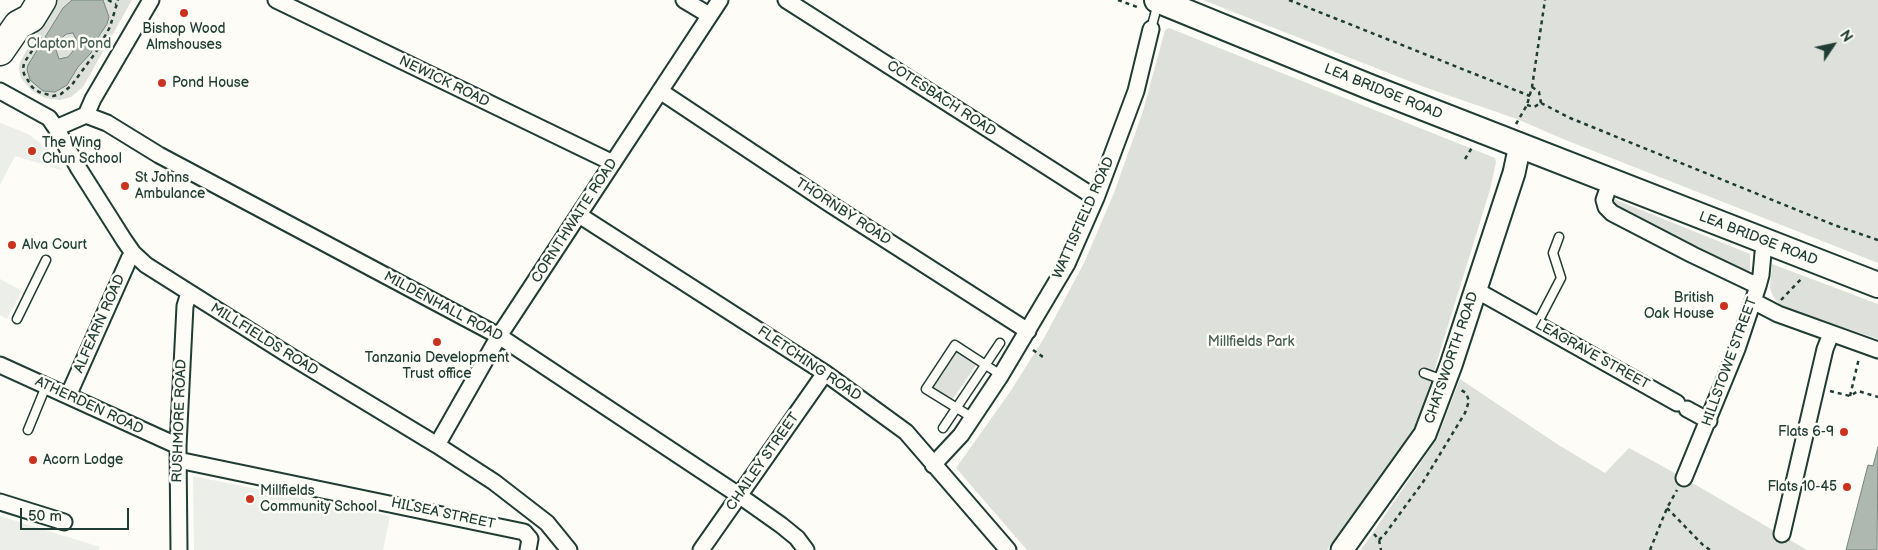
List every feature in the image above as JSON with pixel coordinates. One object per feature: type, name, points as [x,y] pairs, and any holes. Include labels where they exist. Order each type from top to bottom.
[{"type":"highway","points":[[0,51],[20,12],[30,18],[42,0]]},
{"type":"main road","name":"LEA BRIDGE ROAD","points":[[1157,5],[1370,87],[1518,135],[1611,180],[1878,285]]},
{"type":"street","points":[[56,128],[86,115],[93,99],[150,0]]},
{"type":"street","name":"NEWICK ROAD","points":[[276,0],[613,163]]},
{"type":"street","points":[[684,0],[709,15]]},
{"type":"street","name":"CORNTHWAITE ROAD","points":[[437,445],[499,336],[720,0]]},
{"type":"street","name":"COTESBACH ROAD","points":[[786,0],[1096,198]]},
{"type":"street","name":"WATTISFIELD ROAD","points":[[933,465],[961,435],[1001,375],[1067,264],[1096,198],[1136,91],[1151,29]]},
{"type":"street","name":"MILLFIELDS ROAD","points":[[0,91],[49,118],[79,170],[133,253],[146,265],[437,445],[520,501],[549,525],[569,550]]},
{"type":"street","name":"THORNBY ROAD","points":[[660,91],[830,204],[1028,331]]},
{"type":"street","name":"MILDENHALL ROAD","points":[[86,115],[107,124],[159,155],[499,336],[781,524],[806,550]]},
{"type":"street","name":"CHATSWORTH ROAD","points":[[1342,550],[1425,434],[1451,384],[1476,290],[1517,164],[1518,135]]},
{"type":"street","points":[[1611,180],[1604,200],[1606,208],[1612,213],[1758,286]]},
{"type":"street","name":"FLETCHING ROAD","points":[[580,215],[825,373],[906,432],[1008,550]]},
{"type":"street","name":"HILLSTOWE STREET","points":[[1684,478],[1709,421],[1753,301],[1758,286],[1766,242]]},
{"type":"street","name":"ALFEARN ROAD","points":[[68,396],[133,253]]},
{"type":"street","name":"LEAGRAVE STREET","points":[[1476,290],[1709,421]]},
{"type":"street","name":"RUSHMORE ROAD","points":[[179,550],[178,453],[185,306],[189,293]]},
{"type":"street","points":[[1753,301],[1778,314],[1878,350]]},
{"type":"street","points":[[1782,534],[1825,349],[1831,334]]},
{"type":"street","name":"ATHERDEN ROAD","points":[[0,365],[68,396],[178,453]]},
{"type":"street","name":"CHAILEY STREET","points":[[701,550],[825,373]]},
{"type":"street","name":"HILSEA STREET","points":[[178,453],[524,532],[529,543]]},
{"type":"street","points":[[0,502],[64,522]]},
{"type":"lane","name":"WATTISFIELD ROAD","points":[[1151,29],[1157,5]]},
{"type":"lane","points":[[1537,324],[1561,278],[1553,253],[1559,237]]},
{"type":"lane","points":[[17,319],[46,260]]},
{"type":"lane","points":[[943,428],[1000,343]]},
{"type":"lane","points":[[972,418],[926,389],[955,344],[1001,375]]},
{"type":"lane","points":[[1424,373],[1451,384]]},
{"type":"lane","points":[[28,430],[46,386]]},
{"type":"path","points":[[108,0],[116,4]]},
{"type":"path","points":[[45,31],[23,69],[27,80],[39,92],[53,96],[66,91],[91,59],[110,27],[118,0]]},
{"type":"path","points":[[1118,0],[1157,5]]},
{"type":"path","points":[[1289,0],[1530,96]]},
{"type":"path","points":[[1518,135],[1532,87],[1545,0]]},
{"type":"path","points":[[91,59],[96,63]]},
{"type":"path","points":[[1532,87],[1539,92],[1541,103]]},
{"type":"path","points":[[1527,106],[1534,107],[1541,103]]},
{"type":"path","points":[[1541,103],[1570,118],[1816,218],[1878,240]]},
{"type":"path","points":[[1465,159],[1474,145]]},
{"type":"path","points":[[1778,303],[1806,273]]},
{"type":"path","points":[[1850,396],[1863,345]]},
{"type":"path","points":[[1035,352],[1043,357]]},
{"type":"path","points":[[1379,540],[1423,482],[1465,412],[1469,401],[1466,393],[1451,384]]},
{"type":"path","points":[[1816,387],[1850,396],[1858,391],[1878,397]]},
{"type":"path","points":[[1650,550],[1667,508],[1684,478]]},
{"type":"path","points":[[1667,508],[1702,545],[1710,550]]},
{"type":"path","points":[[1374,534],[1379,540],[1381,550]]},
{"type":"shaded area","name":"Clapton Pond","points":[[72,0],[103,0],[109,17],[91,53],[78,67],[67,85],[55,92],[43,91],[30,80],[27,70],[28,65],[63,8]],"holes":[[[73,33],[76,39],[73,51],[68,57],[59,59],[56,50],[59,41],[66,34]]]},
{"type":"shaded area","points":[[0,123],[28,134],[43,145],[62,170],[15,156],[0,185]]},
{"type":"shaded area","points":[[0,279],[22,291],[7,319],[0,315]]},
{"type":"shaded area","points":[[1878,447],[1877,550],[1846,550],[1868,465],[1873,466]]},
{"type":"shaded area","name":"Millfields Community School","points":[[193,476],[390,516],[383,550],[194,550]]},
{"type":"shaded area","points":[[0,516],[100,547],[99,550],[0,550]]},
{"type":"green space","name":"Clapton Pond","points":[[56,0],[132,0],[83,87],[71,97],[60,100],[45,98],[31,90],[21,78],[19,69],[20,62]]},
{"type":"green space","points":[[1203,0],[1878,0],[1878,263],[1563,139],[1517,119],[1424,87]]},
{"type":"green space","name":"Millfields Park","points":[[1169,28],[1495,158],[1496,162],[1490,190],[1416,429],[1327,550],[1027,550],[956,468],[1010,392],[1044,338],[1084,263],[1114,193],[1143,111],[1165,30]]},
{"type":"green space","points":[[1614,199],[1750,254],[1750,270],[1747,271],[1667,233],[1616,206]]},
{"type":"green space","points":[[1772,264],[1878,304],[1878,339],[1780,305],[1770,288]]},
{"type":"green space","points":[[956,350],[977,364],[952,400],[931,386]]},
{"type":"green space","points":[[1460,379],[1557,444],[1605,473],[1629,448],[1807,550],[1361,550],[1437,439]]},
{"type":"place","name":"Bishop Wood Almshouses","points":[[184,13]]},
{"type":"place","name":"Pond House","points":[[162,83]]},
{"type":"place","name":"The Wing Chun School","points":[[32,151]]},
{"type":"place","name":"St Johns Ambulance","points":[[125,186]]},
{"type":"place","name":"Alva Court","points":[[12,245]]},
{"type":"place","name":"British Oak House","points":[[1724,306]]},
{"type":"place","name":"Tanzania Development Trust office","points":[[437,342]]},
{"type":"place","name":"Flats 6-9","points":[[1844,432]]},
{"type":"place","name":"Acorn Lodge","points":[[33,460]]},
{"type":"place","name":"Flats 10-45","points":[[1847,487]]},
{"type":"place","name":"Millfields Community School","points":[[250,499]]}]
